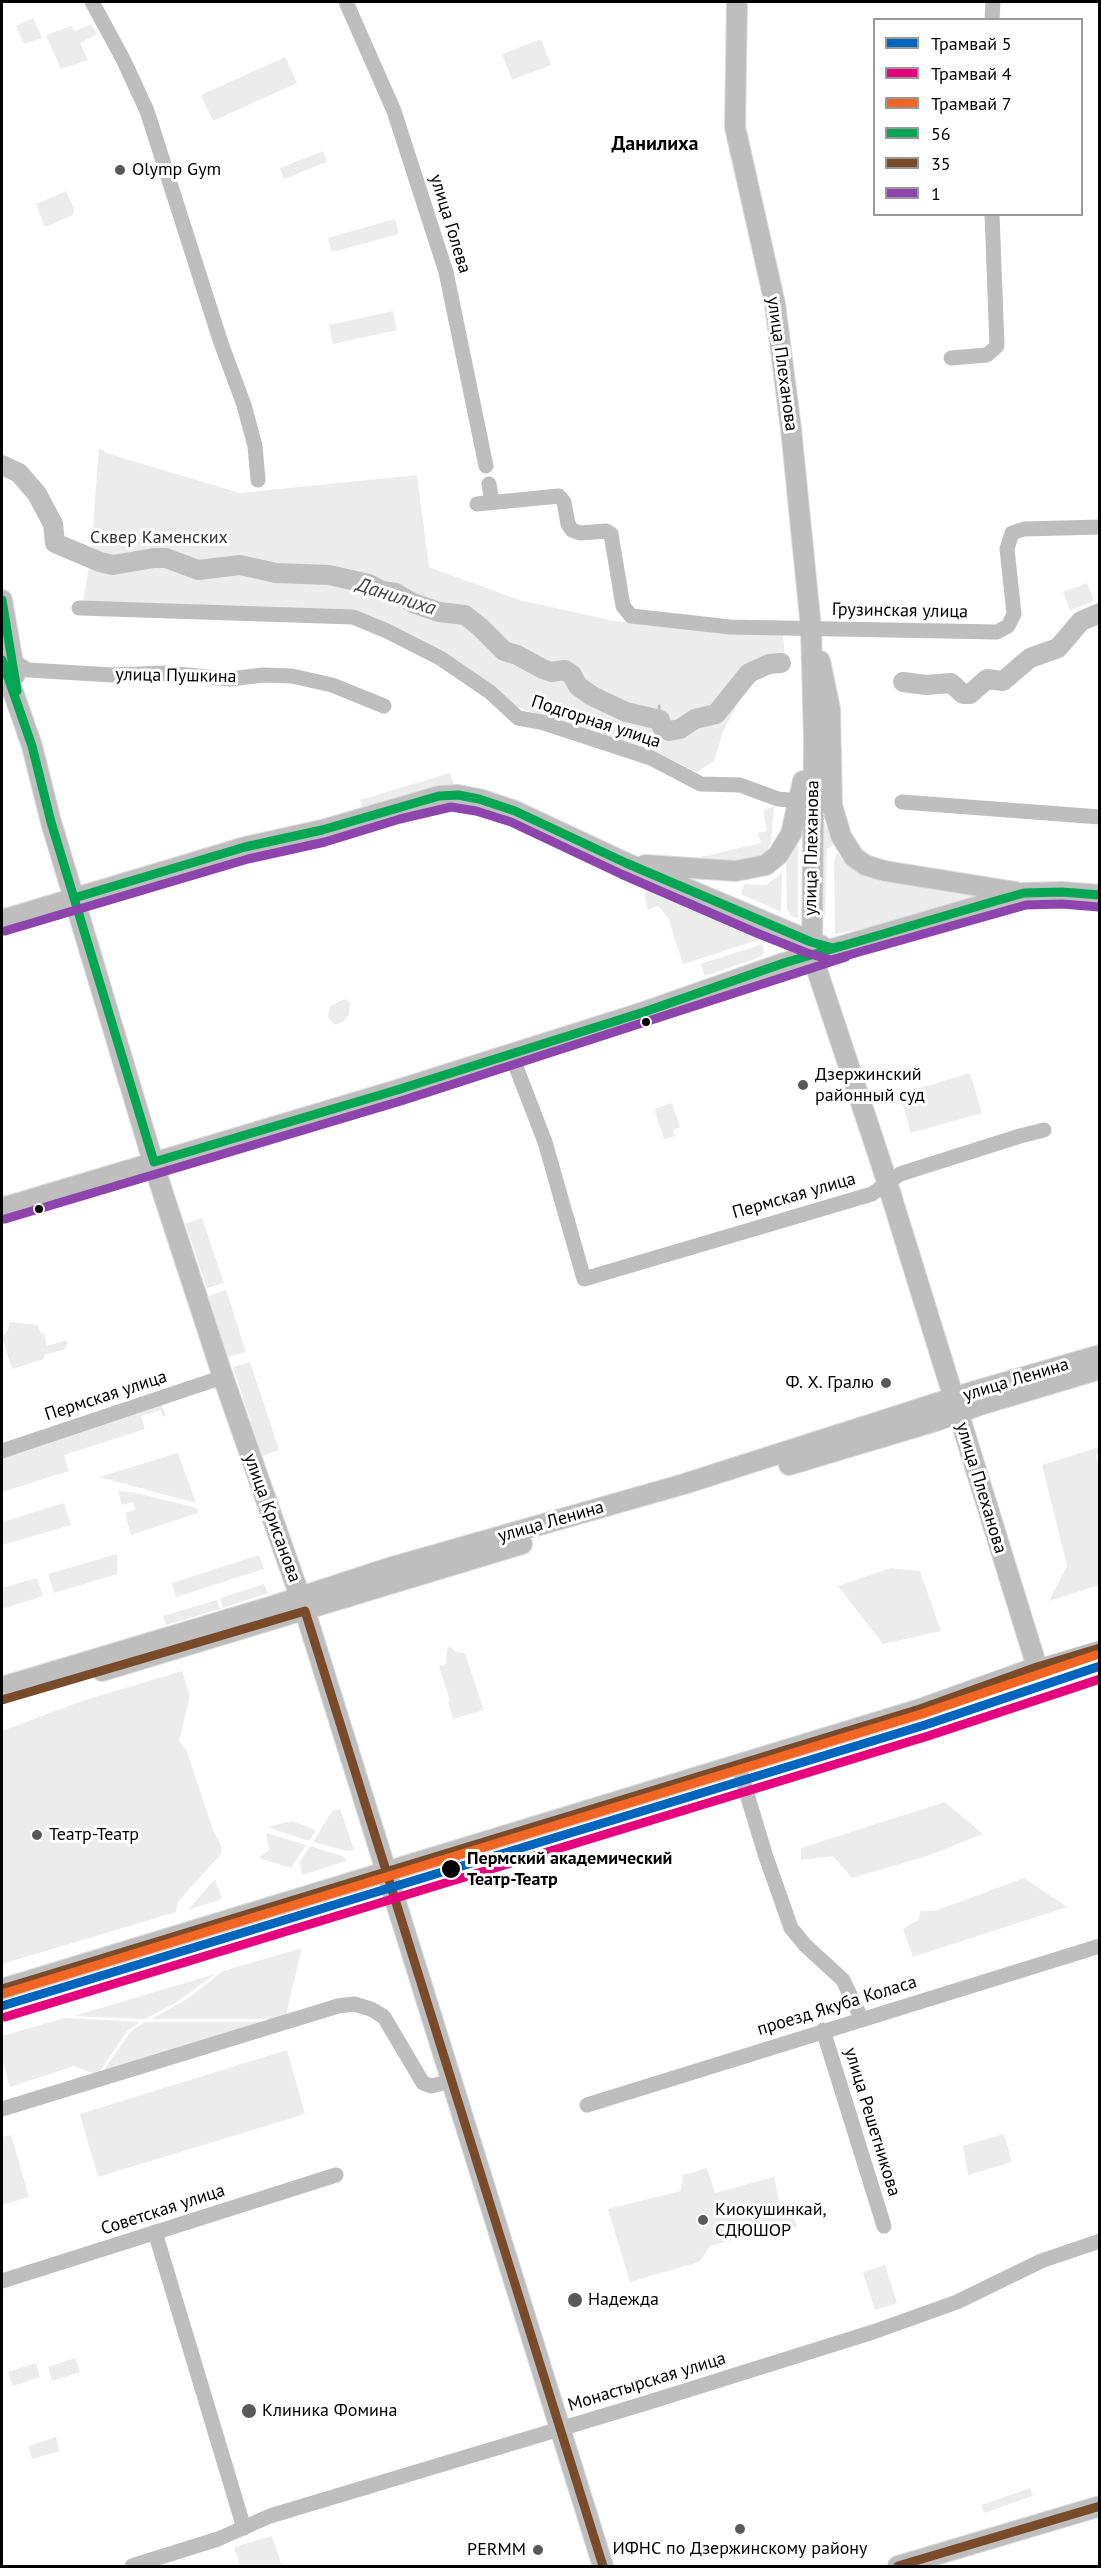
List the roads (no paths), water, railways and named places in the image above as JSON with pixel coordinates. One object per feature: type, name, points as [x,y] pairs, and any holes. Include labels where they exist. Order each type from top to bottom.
[{"type":"main road","name":"улица Плеханова","points":[[738,2],[735,128],[775,304],[795,476],[795,546],[807,628],[814,732],[812,948],[1037,1666]]},
{"type":"main road","name":"улица Крисанова","points":[[2,600],[5,662],[154,1162],[223,1377],[303,1604],[603,2566]]},
{"type":"main road","points":[[626,863],[736,871],[761,867],[774,860],[786,845],[800,801],[805,748],[807,628]]},
{"type":"main road","points":[[807,628],[825,676],[830,709],[832,805],[838,829],[850,854],[865,865],[885,871],[1024,893],[1062,892],[1100,896]]},
{"type":"main road","points":[[2,920],[245,847],[322,830],[397,807],[450,795],[479,799],[515,811],[812,948]]},
{"type":"main road","points":[[2,1208],[288,1124],[644,1012],[812,948],[833,948],[1024,893]]},
{"type":"main road","name":"улица Ленина","points":[[956,1406],[1100,1354]]},
{"type":"main road","name":"улица Ленина","points":[[2,1700],[303,1604],[392,1567],[956,1406],[1100,1369]]},
{"type":"main road","name":"улица Ленина","points":[[2,1687],[303,1604]]},
{"type":"main road","points":[[2,1989],[920,1709],[1037,1666]]},
{"type":"main road","points":[[898,2566],[1100,2506]]},
{"type":"street","points":[[93,2],[147,111],[221,343],[244,405],[255,446],[258,480]]},
{"type":"street","name":"улица Голева","points":[[346,2],[394,111],[446,272],[486,466]]},
{"type":"street","points":[[993,2],[993,18]]},
{"type":"street","points":[[951,358],[987,355],[997,346],[992,216]]},
{"type":"street","name":"Грузинская улица","points":[[489,484],[485,503],[559,496],[564,502],[568,524],[572,530],[580,533],[606,531],[611,534],[626,612],[637,618],[730,627],[997,632],[1008,626],[1014,614],[1007,549],[1007,541],[1012,533],[1024,529],[1100,526]]},
{"type":"street","name":"Подгорная улица","points":[[79,608],[353,617],[387,631],[440,658],[490,692],[518,718],[548,724],[651,758],[701,784],[734,784],[778,799],[800,801]]},
{"type":"street","name":"улица Пушкина","points":[[5,662],[28,670],[113,675],[166,673],[230,679],[263,675],[292,676],[332,685],[384,706]]},
{"type":"street","points":[[902,802],[1100,817]]},
{"type":"street","name":"Пермская улица","points":[[511,1054],[545,1142],[584,1279],[872,1194],[900,1174],[1044,1130]]},
{"type":"street","name":"Пермская улица","points":[[2,1451],[223,1377]]},
{"type":"street","points":[[1037,1666],[1100,1648]]},
{"type":"street","name":"улица Решетникова","points":[[738,1764],[790,1928],[843,1980],[861,2018]]},
{"type":"street","name":"проезд Якуба Коласа","points":[[587,2105],[822,2030],[1100,1946]]},
{"type":"street","points":[[2,2109],[338,2006],[354,2004],[371,2009],[384,2017],[423,2083],[431,2086],[452,2081]]},
{"type":"street","name":"улица Решетникова","points":[[822,2030],[884,2226]]},
{"type":"street","name":"Советская улица","points":[[2,2281],[336,2175]]},
{"type":"street","points":[[155,2232],[244,2528]]},
{"type":"street","name":"Монастырская улица","points":[[132,2566],[218,2539],[270,2516],[873,2332],[948,2306],[986,2290],[1041,2261],[1100,2241]]},
{"type":"waterway","name":"Данилиха","points":[[2,465],[19,473],[37,494],[53,524],[55,543],[100,562],[113,565],[166,558],[198,570],[240,565],[276,573],[329,575],[369,584],[439,612],[465,615],[504,651],[551,672],[565,670],[572,675],[578,686],[592,696],[626,712],[660,720],[662,727],[669,731],[680,729],[695,719],[716,714],[749,673],[769,664],[781,663]]},
{"type":"waterway","name":"Данилиха","points":[[903,682],[926,685],[951,683],[963,694],[970,694],[987,679],[1003,681],[1030,658],[1058,648],[1081,621],[1100,613]]},
{"type":"waterway","points":[[659,706],[660,720]]},
{"type":"tram line","name":"7","points":[[2,1994],[921,1714],[1096,1655]]},
{"type":"tram line","name":"5","points":[[2,2006],[925,1725],[1100,1666]]},
{"type":"tram line","name":"4","points":[[5,2017],[928,1736],[1100,1679]]},
{"type":"place","name":"Olymp Gym","points":[[120,170]]},
{"type":"place","name":"Дзержинский районный суд","points":[[803,1085]]},
{"type":"place","name":"Ф. Х. Гралю","points":[[886,1383]]},
{"type":"place","name":"Театр-Театр","points":[[37,1835]]},
{"type":"place","name":"Пермский академический Театр-Театр","points":[[451,1869]]},
{"type":"place","name":"Киокушинкай, СДЮШОР","points":[[703,2220]]},
{"type":"place","name":"Надежда","points":[[575,2300]]},
{"type":"place","name":"Клиника Фомина","points":[[249,2411]]},
{"type":"place","name":"ИФНС по Дзержинскому району","points":[[740,2529]]},
{"type":"place","name":"PERMM","points":[[538,2550]]},
{"type":"district","name":"Данилиха","points":[[655,144]]},
{"type":"park label","name":"Сквер Каменских","points":[[159,538]]}]
